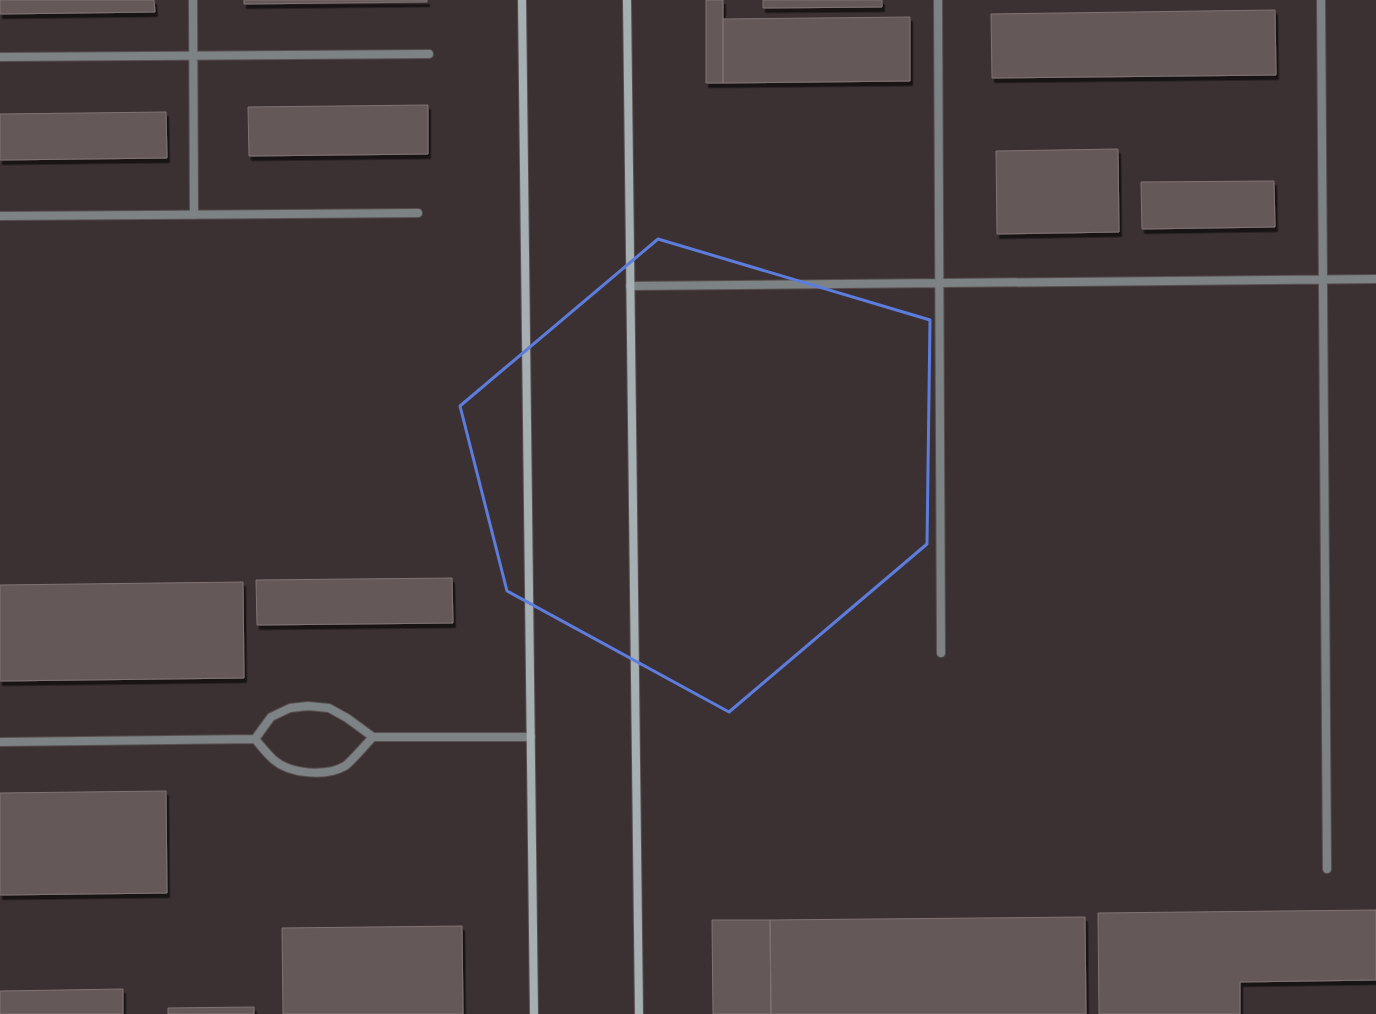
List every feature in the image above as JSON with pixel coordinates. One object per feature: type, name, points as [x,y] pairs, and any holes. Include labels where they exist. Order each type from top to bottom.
[{"type":"street","points":[[522,0],[534,1014]]},
{"type":"street","points":[[627,0],[639,1014]]},
{"type":"lane","points":[[193,0],[194,215]]},
{"type":"lane","points":[[938,0],[941,653]]},
{"type":"lane","points":[[1321,0],[1327,869]]},
{"type":"lane","points":[[0,57],[429,54]]},
{"type":"lane","points":[[0,216],[418,213]]},
{"type":"lane","points":[[630,286],[1376,279]]},
{"type":"lane","points":[[255,739],[271,717],[290,708],[308,706],[329,708],[347,718],[373,737],[531,737]]},
{"type":"lane","points":[[0,742],[255,739],[274,760],[289,769],[304,772],[325,772],[345,766],[373,737]]},
{"type":"highlighted area","points":[[658,239],[930,320],[927,544],[729,712],[507,591],[460,406]]},
{"type":"building","points":[[0,0],[154,0],[155,12],[0,14]]},
{"type":"building","points":[[244,0],[427,0],[427,2],[244,4]]},
{"type":"building","points":[[706,0],[723,0],[723,83],[706,83]]},
{"type":"building","points":[[763,0],[882,0],[882,7],[763,8]]},
{"type":"building","points":[[1275,10],[1276,75],[992,78],[991,14]]},
{"type":"building","points":[[910,17],[910,81],[723,83],[723,19]]},
{"type":"building","points":[[428,105],[428,154],[249,156],[248,107]]},
{"type":"building","points":[[166,112],[167,158],[0,160],[0,114]]},
{"type":"building","points":[[1118,149],[1119,232],[997,234],[996,151]]},
{"type":"building","points":[[1274,181],[1275,227],[1142,229],[1141,182]]},
{"type":"building","points":[[452,578],[453,623],[257,625],[256,580]]},
{"type":"building","points":[[243,582],[244,678],[0,681],[0,585]]},
{"type":"building","points":[[166,791],[167,893],[0,895],[0,793]]},
{"type":"building","points":[[1376,910],[1376,980],[1240,982],[1240,1014],[1099,1014],[1098,913]]},
{"type":"building","points":[[1085,917],[1086,1014],[771,1014],[770,920]]},
{"type":"building","points":[[712,920],[770,920],[771,1014],[713,1014]]},
{"type":"building","points":[[462,926],[463,1014],[283,1014],[282,928]]},
{"type":"building","points":[[123,989],[123,1014],[0,1014],[0,991]]},
{"type":"building","points":[[254,1007],[254,1014],[168,1014],[168,1008]]}]
